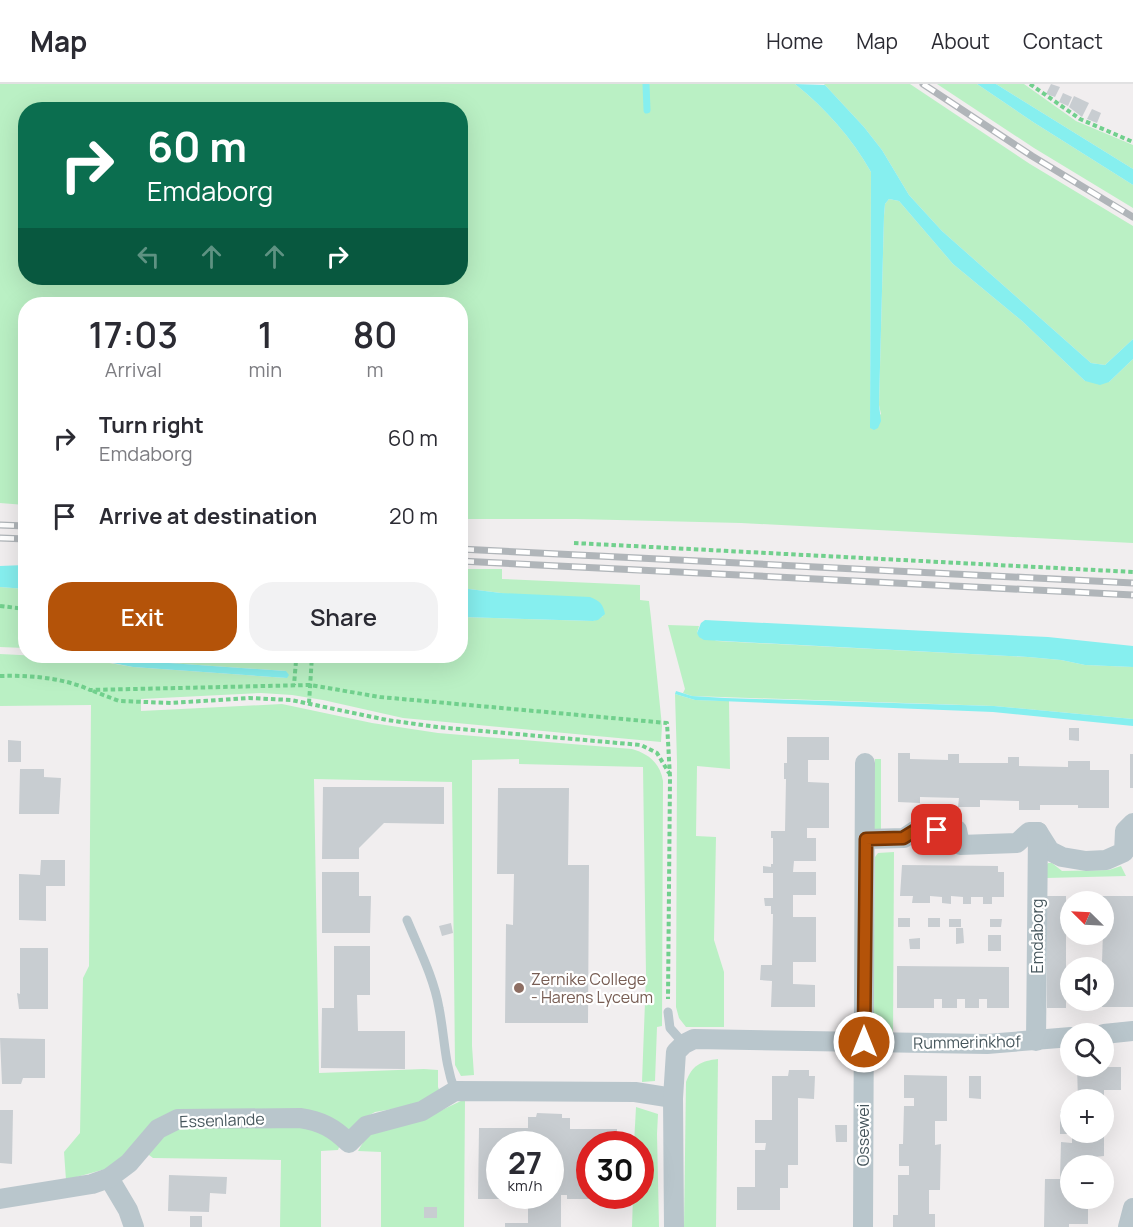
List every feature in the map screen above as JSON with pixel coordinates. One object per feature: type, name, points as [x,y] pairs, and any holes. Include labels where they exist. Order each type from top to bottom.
[{"type":"street","points":[[864,1042],[865,764]]},
{"type":"street","points":[[866,839],[903,838],[916,830],[957,830],[960,844],[1017,843],[1029,832],[1038,832],[1050,851],[1062,857],[1086,861],[1106,860],[1129,857],[1125,831],[1133,823]]},
{"type":"street","name":"Emdaborg","points":[[1036,1041],[1038,832]]},
{"type":"street","points":[[1114,1033],[1133,1031]]},
{"type":"street","name":"Rummerinkhof","points":[[684,1044],[694,1040],[987,1044],[1060,1038]]},
{"type":"street","name":"Ossewei","points":[[862,1227],[864,1042]]},
{"type":"street","points":[[674,1227],[673,1098],[676,1052],[684,1044]]},
{"type":"street","points":[[455,1091],[634,1092],[673,1098]]},
{"type":"street","name":"Essenlande","points":[[0,1199],[92,1184],[109,1178],[129,1163],[158,1129],[178,1119],[300,1118],[315,1120],[339,1132],[350,1143],[366,1126],[422,1111],[455,1091]]},
{"type":"street","points":[[109,1178],[129,1210],[134,1227]]},
{"type":"street","points":[[1128,1227],[1133,1208]]},
{"type":"lane","points":[[407,920],[426,964],[439,1007],[447,1070],[455,1091]]},
{"type":"lane","points":[[668,1012],[670,1028],[684,1044]]},
{"type":"path","points":[[1030,84],[1080,119],[1133,142]]},
{"type":"path","points":[[574,543],[1133,572]]},
{"type":"path","points":[[0,606],[18,608]]},
{"type":"path","points":[[294,685],[296,663]]},
{"type":"path","points":[[309,703],[312,663]]},
{"type":"path","points":[[0,676],[64,681],[119,701],[171,703],[249,698],[291,700],[387,720],[437,727],[641,745],[657,753],[664,762],[670,777]]},
{"type":"path","points":[[90,690],[310,685],[380,697],[667,723],[670,777],[668,1012]]},
{"type":"green space","points":[[0,84],[795,84],[837,124],[871,172],[870,423],[881,414],[879,405],[884,216],[885,204],[889,199],[899,201],[953,264],[1022,321],[1085,381],[1109,382],[1133,359],[1133,543],[741,523],[468,519],[468,297],[18,297],[18,504],[0,503]]},
{"type":"green space","points":[[824,84],[910,84],[1030,164],[1133,226],[1133,339],[1105,365],[1091,363],[942,231],[909,195],[882,150],[864,127]]},
{"type":"green space","points":[[937,84],[977,84],[1133,185],[1133,208],[1034,148]]},
{"type":"green space","points":[[996,84],[1024,84],[1076,121],[1133,145],[1133,169]]},
{"type":"green space","points":[[468,569],[502,569],[502,579],[640,585],[640,600],[649,601],[662,726],[661,742],[403,718],[323,700],[261,693],[141,699],[141,711],[282,704],[372,723],[438,733],[632,749],[644,754],[656,764],[663,781],[662,1026],[657,1027],[655,1081],[642,1082],[646,975],[643,767],[519,764],[519,759],[472,760],[472,1046],[474,1075],[461,1076],[455,1065],[452,782],[314,779],[319,1073],[438,1070],[440,1092],[410,1106],[375,1112],[349,1130],[190,1112],[109,1168],[66,1180],[64,1152],[80,1133],[83,978],[89,966],[91,705],[0,706],[0,654],[18,655],[18,663],[109,663],[133,667],[287,678],[286,671],[169,663],[468,663],[468,617],[593,621],[603,616],[501,593],[468,589]]},
{"type":"green space","points":[[0,587],[18,588],[18,648],[0,647]]},
{"type":"green space","points":[[668,625],[699,626],[697,633],[717,641],[1028,657],[1085,665],[1133,667],[1133,719],[994,706],[692,696],[683,693],[685,689]]},
{"type":"green space","points":[[675,694],[695,700],[729,701],[730,769],[697,766],[696,836],[716,837],[714,940],[724,972],[724,1027],[686,1027],[679,1018],[676,1007]]},
{"type":"green space","points":[[875,759],[881,759],[881,831],[875,831],[873,828]]},
{"type":"green space","points":[[894,852],[893,1038],[875,1033],[873,1029],[875,857],[878,853]]},
{"type":"green space","points":[[1048,863],[1052,863],[1062,871],[1109,870],[1121,866],[1126,876],[1046,878]]},
{"type":"green space","points":[[718,1059],[716,1227],[684,1227],[686,1082],[698,1065]]},
{"type":"green space","points":[[465,1099],[464,1227],[381,1227],[381,1152],[358,1151],[365,1139],[372,1133],[419,1121]]},
{"type":"green space","points":[[636,1107],[658,1114],[659,1227],[632,1227],[633,1209],[654,1209],[654,1131],[635,1131]]},
{"type":"green space","points":[[312,1126],[341,1142],[338,1150],[321,1151],[321,1227],[280,1227],[281,1160],[153,1158],[145,1152],[171,1129]]},
{"type":"water","points":[[795,84],[825,85],[864,127],[882,150],[909,195],[942,231],[1091,363],[1105,365],[1133,339],[1133,359],[1109,382],[1100,385],[1085,381],[1022,321],[953,264],[899,201],[889,199],[885,204],[884,216],[879,405],[881,421],[878,428],[874,430],[870,428],[871,172],[837,124]]},
{"type":"water","points":[[977,84],[996,84],[1133,169],[1133,185],[1033,122]]},
{"type":"water","points":[[18,565],[18,588],[0,587],[0,566]]},
{"type":"water","points":[[468,589],[501,593],[590,597],[600,603],[605,614],[593,621],[468,617]]},
{"type":"water","points":[[705,620],[1048,637],[1133,646],[1133,667],[1085,665],[1028,657],[704,640],[697,633],[701,623]]},
{"type":"water","points":[[112,663],[169,663],[286,671],[289,675],[287,678],[133,667]]},
{"type":"water","points":[[676,691],[692,696],[725,698],[994,706],[1133,719],[1133,726],[993,712],[695,700],[675,694]]},
{"type":"building","points":[[1051,84],[1060,87],[1055,97],[1046,94]]},
{"type":"building","points":[[1063,93],[1072,97],[1068,106],[1059,102]]},
{"type":"building","points":[[1074,96],[1089,103],[1082,117],[1069,107]]},
{"type":"building","points":[[1092,109],[1101,113],[1097,123],[1087,119]]},
{"type":"building","points":[[1069,728],[1079,728],[1079,741],[1069,740]]},
{"type":"building","points":[[787,737],[829,737],[829,760],[808,760],[808,782],[829,783],[829,828],[807,828],[807,838],[816,838],[816,861],[794,861],[793,872],[816,872],[816,895],[793,895],[793,917],[816,917],[816,962],[793,962],[793,984],[815,985],[815,1007],[771,1007],[772,981],[760,980],[761,965],[772,965],[773,914],[771,914],[771,906],[765,906],[764,898],[773,898],[773,873],[763,873],[763,866],[771,867],[773,864],[771,831],[785,831],[784,763],[787,763]]},
{"type":"building","points":[[8,740],[21,741],[21,762],[8,762]]},
{"type":"building","points":[[898,753],[910,753],[910,759],[948,760],[948,754],[959,754],[959,763],[1008,763],[1008,757],[1019,757],[1019,766],[1068,767],[1068,761],[1090,761],[1090,770],[1109,770],[1109,808],[1040,805],[1040,810],[1019,810],[1019,801],[980,800],[980,807],[958,807],[959,798],[920,797],[920,803],[898,802]]},
{"type":"building","points":[[1130,754],[1133,754],[1133,788],[1130,788]]},
{"type":"building","points":[[20,769],[44,769],[44,777],[61,778],[59,814],[19,814]]},
{"type":"building","points":[[323,787],[444,787],[444,824],[384,823],[359,848],[359,859],[322,859]]},
{"type":"building","points":[[498,788],[569,788],[568,865],[589,865],[588,1023],[505,1023],[506,924],[513,925],[514,874],[497,874]]},
{"type":"building","points":[[41,860],[65,860],[65,886],[46,886],[46,921],[19,920],[19,874],[40,875]]},
{"type":"building","points":[[902,865],[998,866],[998,872],[1004,872],[1004,897],[992,897],[992,904],[983,904],[983,897],[971,897],[971,904],[963,904],[963,897],[951,896],[951,904],[942,903],[942,897],[930,896],[930,903],[912,903],[913,896],[900,896]]},
{"type":"building","points":[[322,872],[359,872],[359,896],[371,896],[370,933],[322,933]]},
{"type":"building","points":[[1047,896],[1060,896],[1060,945],[1066,945],[1066,957],[1060,957],[1060,1008],[1047,1008]]},
{"type":"building","points":[[1114,896],[1133,896],[1133,1007],[1114,1007],[1114,957],[1102,957],[1103,945],[1114,945]]},
{"type":"building","points":[[898,918],[910,918],[910,927],[898,927]]},
{"type":"building","points":[[928,918],[940,918],[940,927],[928,927]]},
{"type":"building","points":[[949,919],[961,919],[961,927],[949,927]]},
{"type":"building","points":[[990,919],[1002,919],[1001,927],[990,927]]},
{"type":"building","points":[[451,923],[453,933],[442,936],[439,926]]},
{"type":"building","points":[[956,928],[963,928],[964,943],[956,944]]},
{"type":"building","points":[[988,935],[1001,935],[1001,951],[988,951]]},
{"type":"building","points":[[920,938],[920,949],[910,949],[909,939]]},
{"type":"building","points":[[334,946],[370,946],[370,995],[357,995],[358,1031],[405,1031],[405,1069],[321,1068],[322,1008],[334,1008]]},
{"type":"building","points":[[20,948],[48,948],[48,1009],[19,1009],[17,993],[20,994]]},
{"type":"building","points":[[897,966],[1009,967],[1009,1008],[987,1008],[987,999],[979,999],[979,1008],[965,1008],[965,999],[957,999],[957,1008],[942,1008],[942,999],[934,999],[934,1008],[897,1008]]},
{"type":"building","points":[[0,1038],[45,1039],[45,1078],[23,1078],[21,1084],[2,1084]]},
{"type":"building","points":[[1114,1067],[1121,1067],[1121,1090],[1078,1089],[1077,1077],[1114,1077]]},
{"type":"building","points":[[789,1070],[809,1070],[809,1076],[815,1076],[814,1099],[798,1098],[798,1165],[788,1165],[788,1188],[780,1188],[780,1210],[737,1210],[737,1187],[755,1187],[755,1150],[765,1150],[766,1143],[755,1143],[755,1120],[772,1120],[772,1076],[788,1076]]},
{"type":"building","points":[[904,1075],[947,1076],[947,1121],[935,1121],[935,1145],[941,1144],[940,1190],[929,1190],[929,1214],[935,1214],[935,1227],[893,1227],[893,1215],[898,1215],[898,1175],[909,1175],[909,1166],[899,1166],[899,1144],[903,1144],[904,1106],[914,1106],[914,1098],[904,1098]]},
{"type":"building","points":[[969,1076],[981,1076],[981,1099],[969,1098]]},
{"type":"building","points":[[0,1110],[13,1110],[12,1164],[0,1163]]},
{"type":"building","points":[[537,1113],[562,1114],[562,1118],[570,1118],[570,1129],[617,1129],[617,1131],[576,1131],[576,1199],[567,1199],[567,1195],[564,1195],[564,1131],[486,1131],[486,1199],[478,1199],[479,1128],[528,1128],[528,1117],[536,1117]]},
{"type":"building","points":[[835,1125],[847,1125],[847,1142],[836,1142]]},
{"type":"building","points":[[1061,1143],[1104,1143],[1104,1155],[1061,1155]]},
{"type":"building","points":[[169,1175],[227,1177],[226,1194],[210,1193],[209,1212],[168,1211]]},
{"type":"building","points":[[1045,1179],[1060,1179],[1060,1209],[1088,1209],[1088,1224],[1044,1227]]},
{"type":"building","points":[[424,1207],[437,1207],[437,1218],[424,1218]]},
{"type":"building","points":[[528,1209],[561,1209],[561,1227],[505,1227],[505,1223],[528,1223]]},
{"type":"building","points":[[190,1216],[202,1216],[202,1227],[190,1227]]},
{"type":"waterway","points":[[646,84],[647,110]]},
{"type":"railway","points":[[923,84],[1032,156],[1133,217]]},
{"type":"railway","points":[[0,525],[18,526]]},
{"type":"railway","points":[[0,538],[18,539]]},
{"type":"railway","points":[[468,549],[1133,583]]},
{"type":"railway","points":[[468,561],[1133,595]]},
{"type":"place","name":"Zernike College - Harens Lyceum","points":[[519,988]]},
{"type":"route","points":[[864,1042],[866,839],[903,838],[916,830],[937,830]]}]
